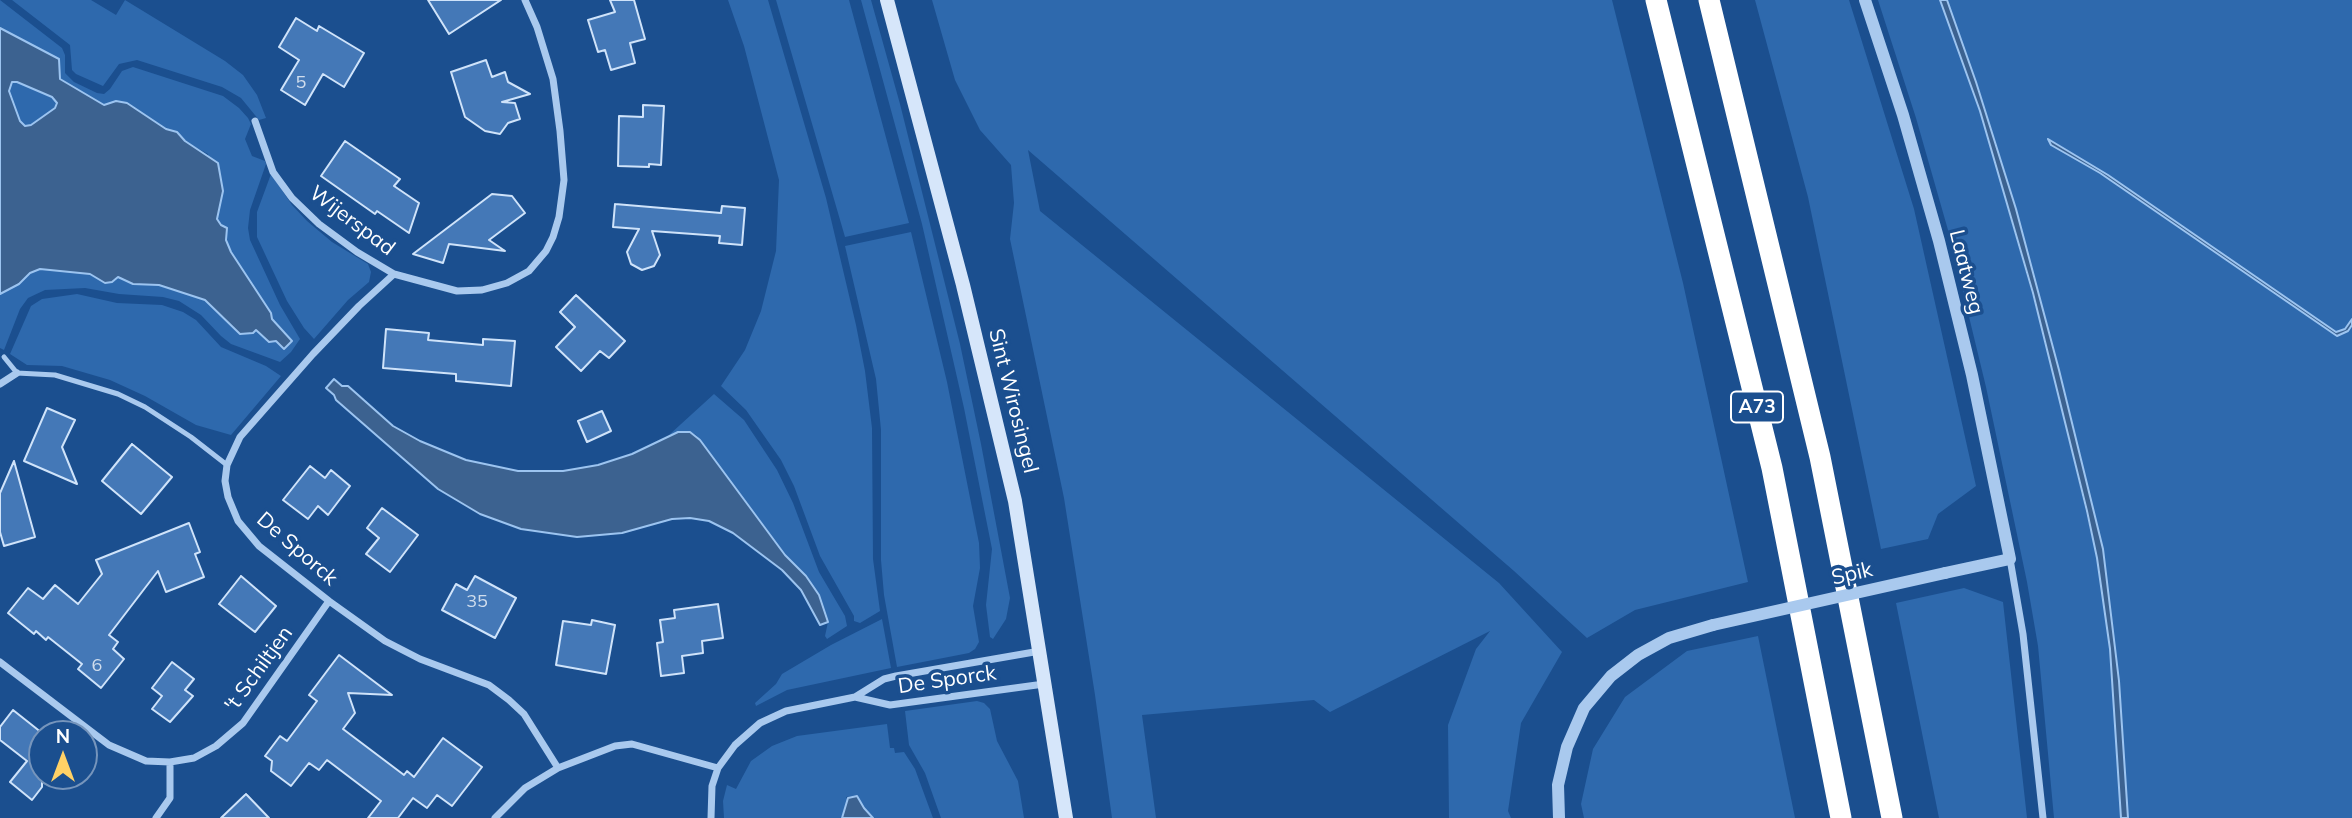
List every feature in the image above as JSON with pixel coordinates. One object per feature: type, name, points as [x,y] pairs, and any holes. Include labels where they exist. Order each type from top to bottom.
[{"type":"highway","name":"A73","points":[[1656,0],[1772,468],[1841,818]]},
{"type":"highway","name":"A73","points":[[1709,0],[1820,457],[1892,818]]},
{"type":"main road","name":"Sint Wirosingel","points":[[887,0],[963,285],[1012,488],[1066,818]]},
{"type":"street","points":[[394,274],[457,291],[482,290],[507,283],[529,271],[553,237],[559,217],[564,180],[560,131],[552,79],[537,27],[525,0]]},
{"type":"street","name":"Laatweg","points":[[1865,0],[1903,115],[1939,241],[1972,374],[2010,559]]},
{"type":"street","name":"Wijerspad","points":[[255,121],[273,172],[292,198],[319,224],[357,252],[394,274]]},
{"type":"street","name":"De Sporck","points":[[394,274],[313,354],[240,437],[227,465],[225,481],[228,497],[238,521],[259,546],[329,601],[386,641],[420,659],[489,685],[499,692],[524,714],[558,768]]},
{"type":"street","points":[[0,384],[17,373]]},
{"type":"street","points":[[2010,559],[2023,634],[2043,818]]},
{"type":"street","name":"Spik","points":[[1559,818],[1558,785],[1567,747],[1584,708],[1611,676],[1638,655],[1669,638],[1713,625],[2010,559]]},
{"type":"street","name":"'t Schiltjen","points":[[0,662],[108,745],[146,761],[170,762],[194,758],[216,746],[243,723],[329,601]]},
{"type":"street","name":"De Sporck","points":[[718,768],[735,745],[760,723],[786,711],[855,697],[896,676],[1040,651]]},
{"type":"street","name":"De Sporck","points":[[855,697],[890,705],[1046,684]]},
{"type":"street","points":[[495,818],[524,788],[558,768],[614,746],[632,744],[718,768],[712,786],[710,818]]},
{"type":"street","points":[[156,818],[170,798],[170,762]]},
{"type":"lane","points":[[4,357],[17,373],[55,374],[118,394],[157,414],[227,465]]},
{"type":"shaded area","points":[[0,0],[62,48],[65,55],[65,73],[74,82],[97,93],[104,94],[122,71],[133,67],[223,96],[248,118],[251,124],[245,139],[252,156],[265,161],[266,164],[250,210],[250,240],[280,305],[300,339],[280,362],[231,344],[201,315],[179,301],[85,288],[45,290],[28,298],[20,309],[4,350],[0,348],[0,294],[40,269],[90,274],[105,283],[118,277],[133,284],[159,284],[205,300],[240,334],[256,330],[269,341],[276,341],[284,350],[293,341],[272,319],[228,247],[226,228],[217,219],[208,154],[127,103],[116,101],[104,105],[60,79],[59,59],[0,28]]},
{"type":"shaded area","points":[[12,0],[91,0],[116,15],[125,0],[225,61],[243,75],[257,95],[266,118],[259,120],[241,98],[222,87],[137,60],[119,64],[103,86],[76,74],[72,70],[70,45]]},
{"type":"shaded area","points":[[728,0],[768,0],[826,198],[856,325],[872,428],[873,559],[880,611],[860,623],[854,621],[854,616],[820,556],[794,486],[781,460],[746,410],[721,386],[745,350],[761,311],[776,251],[779,180],[744,46]]},
{"type":"shaded area","points":[[776,0],[849,0],[909,223],[845,237]]},
{"type":"shaded area","points":[[861,0],[871,0],[900,104],[960,344],[981,444],[1010,598],[1006,619],[993,639],[990,637],[986,605],[992,549],[964,408],[922,224]]},
{"type":"shaded area","points":[[932,0],[1612,0],[1683,283],[1748,582],[1635,610],[1587,638],[1514,571],[1028,150],[1040,211],[1499,583],[1562,652],[1521,723],[1508,811],[1511,818],[1449,818],[1448,725],[1476,649],[1490,631],[1330,712],[1314,700],[1142,715],[1156,818],[1112,818],[1064,498],[1010,239],[1014,203],[1011,165],[980,130],[955,80]]},
{"type":"shaded area","points":[[1755,0],[1849,0],[1914,209],[1976,486],[1938,514],[1928,539],[1881,549],[1808,197]]},
{"type":"shaded area","points":[[1878,0],[1940,0],[1980,111],[2046,342],[2097,558],[2110,649],[2121,818],[2054,818],[2038,646],[1986,387],[1948,230]]},
{"type":"shaded area","points":[[1940,0],[1947,0],[2016,209],[2103,549],[2119,681],[2128,818],[2121,818],[2110,649],[2097,558],[2087,511],[2033,293],[1980,111]]},
{"type":"shaded area","points":[[1947,0],[2352,0],[2352,319],[2345,330],[2336,332],[2108,175],[2050,140],[2052,145],[2100,173],[2337,335],[2348,331],[2352,325],[2352,818],[2128,818],[2119,681],[2103,549],[2016,209]]},
{"type":"shaded area","points":[[0,28],[59,59],[60,79],[104,105],[116,101],[127,103],[166,129],[177,132],[185,141],[218,163],[223,191],[217,219],[227,228],[226,240],[231,252],[271,313],[272,319],[292,341],[284,349],[276,341],[269,342],[256,330],[253,333],[240,334],[205,300],[159,285],[133,284],[118,277],[105,283],[90,274],[40,269],[0,294]],"holes":[[[12,82],[52,97],[57,103],[55,108],[31,125],[25,126],[20,121],[9,91]]]},
{"type":"shaded area","points":[[12,82],[52,97],[57,103],[55,108],[31,125],[25,126],[20,121],[9,91]]},
{"type":"shaded area","points":[[2048,139],[2108,175],[2336,332],[2345,329],[2352,319],[2352,325],[2348,331],[2337,336],[2100,173],[2051,145]]},
{"type":"shaded area","points":[[271,174],[292,205],[307,221],[332,242],[368,264],[371,272],[369,282],[348,300],[314,339],[287,301],[257,237],[257,212]]},
{"type":"shaded area","points":[[911,232],[947,382],[979,543],[980,568],[973,606],[979,642],[969,653],[897,667],[884,595],[881,560],[881,430],[876,379],[845,246]]},
{"type":"shaded area","points":[[77,294],[117,303],[162,305],[183,312],[196,320],[221,347],[266,366],[281,376],[231,435],[196,425],[110,380],[62,366],[27,365],[10,354],[31,306],[42,299]]},
{"type":"shaded area","points":[[334,379],[342,386],[348,386],[393,426],[420,441],[466,460],[518,471],[563,471],[598,465],[632,454],[678,432],[690,432],[700,440],[785,555],[806,576],[819,595],[828,622],[820,625],[801,590],[782,570],[733,533],[709,521],[672,519],[622,533],[577,537],[521,529],[480,514],[438,489],[336,400],[326,388]]},
{"type":"shaded area","points":[[714,394],[744,420],[777,470],[793,503],[819,572],[845,616],[847,626],[827,639],[825,636],[828,622],[806,576],[785,555],[696,435],[691,432],[678,432],[669,435]]},
{"type":"shaded area","points":[[1964,588],[2003,602],[2027,818],[1939,818],[1896,603]]},
{"type":"shaded area","points":[[882,619],[891,668],[787,690],[756,706],[755,703],[776,684],[782,674]]},
{"type":"shaded area","points":[[1758,636],[1795,818],[1584,818],[1581,804],[1593,749],[1625,697],[1687,651]]},
{"type":"shaded area","points":[[977,701],[990,709],[997,741],[1018,781],[1024,818],[941,818],[925,773],[909,745],[905,711]]},
{"type":"shaded area","points":[[887,724],[890,748],[894,748],[895,753],[904,752],[915,769],[933,818],[874,818],[858,800],[858,795],[846,797],[848,801],[841,818],[724,818],[723,801],[727,785],[736,789],[751,761],[772,746],[797,736]]},
{"type":"shaded area","points":[[857,796],[873,818],[842,818],[848,798]]},
{"type":"building","points":[[428,0],[501,0],[449,34]]},
{"type":"building","points":[[610,0],[634,0],[645,39],[630,43],[635,63],[611,70],[605,50],[598,52],[588,20],[615,12]]},
{"type":"building","points":[[296,18],[317,31],[319,26],[364,53],[344,87],[323,74],[305,105],[281,90],[299,60],[279,47]]},
{"type":"building","points":[[486,60],[492,77],[505,72],[508,82],[530,94],[502,102],[515,103],[520,119],[508,123],[500,134],[485,131],[465,117],[451,72]]},
{"type":"building","points":[[643,105],[664,106],[661,165],[618,166],[619,116],[643,117]]},
{"type":"building","points":[[345,141],[400,179],[394,186],[419,203],[409,233],[377,211],[375,214],[321,176]]},
{"type":"building","points":[[492,194],[512,196],[525,213],[489,240],[505,251],[449,244],[443,263],[413,254]]},
{"type":"building","points":[[615,204],[721,213],[722,206],[745,208],[742,245],[719,243],[720,236],[652,231],[660,255],[654,266],[642,270],[631,264],[627,252],[639,229],[613,227]]},
{"type":"building","points":[[576,295],[625,341],[609,358],[600,351],[581,371],[556,347],[575,327],[560,312]]},
{"type":"building","points":[[386,329],[429,333],[428,340],[483,345],[483,339],[515,341],[511,386],[456,381],[456,374],[383,368]]},
{"type":"building","points":[[47,408],[75,420],[62,447],[77,484],[24,461]]},
{"type":"building","points":[[602,411],[611,431],[587,442],[578,421]]},
{"type":"building","points":[[132,444],[172,477],[141,514],[102,481]]},
{"type":"building","points":[[14,461],[35,537],[4,546],[0,532],[0,493]]},
{"type":"building","points":[[310,466],[325,478],[331,470],[350,486],[328,515],[318,506],[308,519],[283,500]]},
{"type":"building","points":[[382,508],[418,535],[390,572],[366,554],[379,538],[367,528]]},
{"type":"building","points":[[189,523],[200,552],[195,554],[204,577],[166,592],[158,571],[109,635],[118,642],[113,649],[124,659],[101,688],[78,669],[82,664],[48,637],[46,640],[36,631],[34,634],[8,613],[28,588],[43,599],[55,585],[78,604],[102,574],[96,560]]},
{"type":"building","points":[[241,576],[276,606],[255,632],[219,604]]},
{"type":"building","points":[[475,576],[516,598],[495,638],[442,610],[456,584],[467,590]]},
{"type":"building","points":[[718,604],[723,638],[702,641],[703,653],[682,656],[684,673],[661,676],[657,643],[663,642],[660,620],[675,618],[674,610]]},
{"type":"building","points":[[592,620],[615,625],[606,674],[556,665],[563,621],[591,625]]},
{"type":"building","points":[[339,655],[392,695],[348,693],[355,713],[343,729],[404,775],[407,771],[414,777],[443,738],[482,767],[452,806],[437,795],[427,808],[413,798],[398,818],[368,818],[381,801],[327,760],[319,770],[309,763],[291,786],[271,771],[272,761],[265,756],[280,736],[287,741],[317,701],[309,695]]},
{"type":"building","points":[[172,662],[194,679],[185,690],[193,696],[170,722],[152,709],[162,696],[152,688]]},
{"type":"building","points":[[13,710],[28,722],[28,790],[40,790],[32,800],[10,782],[27,761],[0,740],[0,727]]},
{"type":"building","points":[[246,794],[269,818],[221,818]]}]
